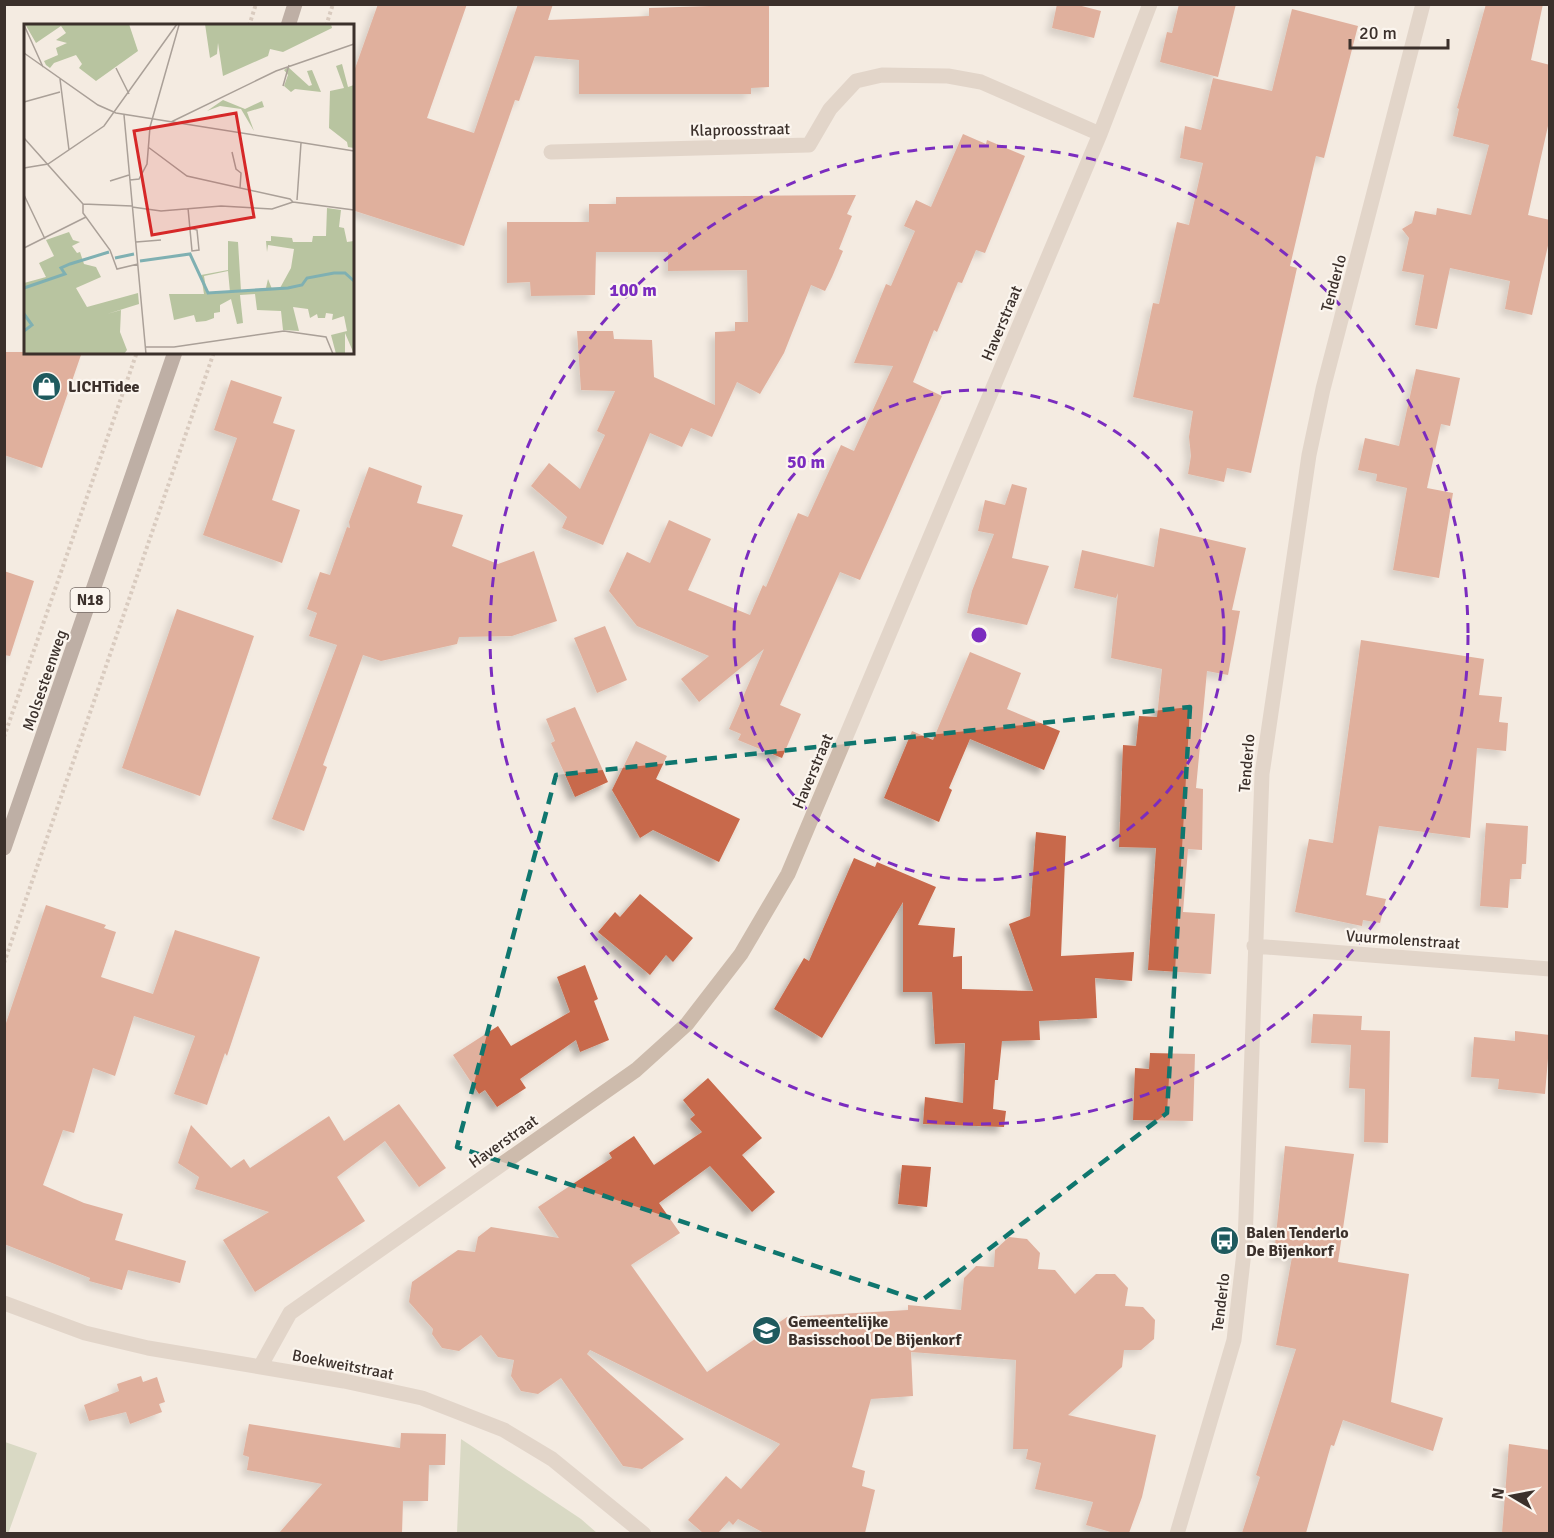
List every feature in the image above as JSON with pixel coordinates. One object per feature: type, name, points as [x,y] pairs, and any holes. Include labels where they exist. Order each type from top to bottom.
[{"type":"main road","points":[[289,24],[295,4]]},
{"type":"main road","name":"Molsesteenweg","points":[[4,848],[174,354]]},
{"type":"street","name":"Haverstraat","points":[[261,1366],[290,1313],[636,1070],[687,1024],[741,954],[788,874],[1100,134],[1150,4]]},
{"type":"street","name":"Tenderlo","points":[[1177,1533],[1234,1340],[1245,1243],[1262,774],[1309,455],[1323,389],[1423,4]]},
{"type":"street","name":"Klaproosstraat","points":[[551,152],[809,145],[830,109],[856,81],[882,75],[948,76],[981,82],[1100,134]]},
{"type":"street","name":"Vuurmolenstraat","points":[[1254,946],[1550,969]]},
{"type":"street","name":"Boekweitstraat","points":[[4,1303],[85,1333],[148,1348],[344,1381],[422,1398],[504,1430],[552,1459],[644,1533]]},
{"type":"path","points":[[250,24],[256,4]]},
{"type":"path","points":[[327,24],[333,4]]},
{"type":"path","points":[[4,737],[136,354]]},
{"type":"path","points":[[4,963],[213,354]]},
{"type":"highlighted area","points":[[1190,707],[1167,1113],[921,1301],[457,1147],[556,775]]},
{"type":"green space","points":[[461,1439],[581,1519],[597,1533],[457,1533]]},
{"type":"green space","points":[[5,1442],[37,1453],[8,1534],[4,1533]]},
{"type":"building","points":[[378,4],[467,4],[427,118],[474,133],[518,4],[553,4],[548,20],[649,16],[649,8],[769,4],[769,87],[751,88],[751,94],[579,94],[579,60],[535,56],[519,101],[515,100],[464,246],[354,211],[354,71]]},
{"type":"building","points":[[1057,4],[1074,4],[1101,11],[1094,38],[1052,28]]},
{"type":"building","points":[[1179,4],[1236,4],[1218,77],[1160,62],[1167,32],[1172,33]]},
{"type":"building","points":[[1486,4],[1543,4],[1531,60],[1550,65],[1550,117],[1528,215],[1550,220],[1550,237],[1532,315],[1505,309],[1510,281],[1450,268],[1437,329],[1415,325],[1424,275],[1402,271],[1409,238],[1402,229],[1412,223],[1415,211],[1436,215],[1437,208],[1471,215],[1489,145],[1453,136],[1459,109],[1457,108]]},
{"type":"building","points":[[1292,9],[1358,26],[1324,158],[1316,156],[1290,266],[1297,268],[1251,473],[1227,468],[1224,482],[1188,474],[1191,456],[1189,437],[1193,411],[1133,397],[1153,303],[1159,304],[1177,222],[1189,225],[1203,163],[1180,158],[1185,126],[1201,130],[1213,78],[1272,91]]},
{"type":"building","points":[[963,134],[986,144],[987,140],[1025,156],[985,253],[976,250],[962,283],[958,282],[937,332],[934,330],[913,382],[942,396],[885,525],[860,580],[840,572],[780,705],[801,714],[782,758],[738,740],[741,734],[729,729],[764,649],[699,702],[681,679],[709,656],[637,626],[609,591],[627,552],[650,563],[669,520],[711,539],[688,590],[750,615],[763,585],[766,587],[798,513],[808,517],[841,445],[854,451],[893,366],[854,363],[886,284],[891,286],[915,231],[904,226],[916,200],[931,207]]},
{"type":"building","points":[[856,195],[847,214],[852,216],[839,249],[843,251],[832,277],[825,291],[811,285],[784,353],[760,394],[737,382],[712,437],[691,428],[682,447],[650,433],[603,545],[562,528],[567,517],[531,486],[549,463],[580,489],[605,435],[597,431],[615,391],[581,390],[577,331],[613,331],[614,339],[652,340],[654,377],[715,405],[715,332],[735,331],[735,322],[748,322],[747,270],[668,271],[668,252],[596,252],[595,295],[531,296],[530,282],[507,283],[507,222],[589,222],[589,204],[616,204],[616,197]]},
{"type":"building","points":[[4,352],[81,354],[42,468],[4,455]]},
{"type":"building","points":[[1416,369],[1460,378],[1450,426],[1441,424],[1427,488],[1453,493],[1439,578],[1393,570],[1407,488],[1376,481],[1377,474],[1358,470],[1365,438],[1399,446]]},
{"type":"building","points":[[231,380],[282,397],[273,423],[295,430],[272,500],[300,510],[282,563],[203,535],[237,438],[214,430]]},
{"type":"building","points":[[369,467],[422,486],[417,503],[463,515],[452,546],[498,564],[534,551],[557,621],[512,636],[459,637],[457,644],[381,661],[363,655],[323,765],[327,767],[304,831],[272,819],[337,645],[309,636],[317,613],[307,609],[320,572],[330,575],[347,527],[350,528],[349,522]]},
{"type":"building","points":[[1012,484],[1027,488],[1012,558],[1049,566],[1027,625],[967,613],[972,591],[994,534],[978,531],[985,500],[1005,505]]},
{"type":"building","points":[[1160,528],[1246,548],[1232,610],[1240,611],[1228,675],[1207,671],[1196,788],[1203,789],[1202,850],[1188,849],[1183,912],[1215,914],[1211,974],[1148,970],[1156,848],[1119,847],[1123,745],[1136,746],[1139,716],[1157,717],[1162,669],[1111,658],[1118,593],[1116,598],[1074,588],[1082,550],[1154,567]]},
{"type":"building","points":[[4,571],[34,581],[10,656],[4,655]]},
{"type":"building","points":[[177,609],[254,636],[200,796],[122,768]]},
{"type":"building","points":[[605,626],[627,680],[597,693],[574,638]]},
{"type":"building","points":[[1361,640],[1484,659],[1479,695],[1502,697],[1499,722],[1508,723],[1506,751],[1477,748],[1470,838],[1379,826],[1366,895],[1386,899],[1380,923],[1363,920],[1362,926],[1295,912],[1309,839],[1333,843]]},
{"type":"building","points":[[970,652],[1021,673],[1007,709],[1060,731],[1044,770],[970,739],[949,788],[952,790],[939,822],[884,798],[912,731],[933,740]]},
{"type":"building","points":[[575,707],[608,782],[575,797],[551,743],[555,741],[546,719]]},
{"type":"building","points":[[636,741],[667,756],[656,779],[740,819],[719,862],[653,830],[640,838],[612,790]]},
{"type":"building","points":[[1486,823],[1528,826],[1526,864],[1522,864],[1521,879],[1510,879],[1508,908],[1480,906]]},
{"type":"building","points":[[1036,832],[1066,836],[1061,956],[1134,952],[1132,981],[1095,978],[1097,1018],[1039,1021],[1040,1040],[1002,1041],[998,1080],[995,1080],[993,1109],[1006,1111],[1004,1127],[923,1124],[925,1097],[963,1103],[965,1043],[935,1044],[932,992],[903,992],[903,902],[822,1038],[774,1009],[804,958],[809,961],[854,858],[875,867],[877,862],[936,887],[918,925],[955,928],[953,957],[962,956],[962,989],[1033,991],[1009,924],[1030,916]]},
{"type":"building","points":[[640,894],[693,938],[673,962],[666,955],[650,975],[598,932],[615,912],[620,917]]},
{"type":"building","points":[[46,905],[106,925],[104,928],[116,932],[101,977],[153,994],[175,930],[260,957],[227,1056],[225,1053],[207,1105],[174,1094],[195,1036],[134,1016],[115,1076],[93,1068],[74,1133],[63,1130],[43,1185],[84,1203],[123,1214],[115,1240],[186,1261],[180,1283],[128,1270],[122,1290],[89,1281],[90,1278],[4,1244],[4,1029]]},
{"type":"building","points":[[585,965],[598,999],[594,1001],[609,1040],[580,1052],[576,1040],[520,1079],[526,1088],[497,1107],[485,1090],[479,1094],[453,1055],[498,1026],[511,1046],[570,1012],[557,977]]},
{"type":"building","points":[[1313,1014],[1362,1016],[1361,1030],[1390,1031],[1388,1143],[1364,1142],[1365,1089],[1349,1088],[1351,1045],[1311,1043]]},
{"type":"building","points":[[1515,1031],[1550,1035],[1545,1094],[1498,1089],[1499,1079],[1471,1077],[1474,1037],[1515,1041]]},
{"type":"building","points":[[1150,1053],[1195,1054],[1193,1121],[1133,1120],[1135,1068],[1149,1069]]},
{"type":"building","points":[[708,1078],[762,1138],[742,1155],[775,1192],[752,1212],[710,1166],[659,1203],[680,1233],[631,1265],[707,1372],[787,1317],[908,1310],[908,1305],[961,1310],[964,1278],[976,1266],[994,1267],[995,1250],[1009,1237],[1027,1239],[1040,1253],[1038,1269],[1055,1270],[1075,1294],[1096,1274],[1115,1274],[1128,1288],[1125,1306],[1143,1307],[1155,1320],[1154,1339],[1141,1350],[1124,1350],[1122,1367],[1068,1415],[1156,1435],[1142,1497],[1129,1533],[1114,1533],[1086,1525],[1093,1502],[1035,1489],[1041,1463],[1026,1459],[1028,1449],[1013,1449],[1016,1360],[911,1352],[913,1396],[871,1399],[852,1467],[865,1471],[862,1486],[875,1490],[865,1533],[764,1533],[738,1519],[733,1525],[729,1521],[718,1533],[703,1533],[688,1520],[726,1476],[741,1489],[780,1444],[590,1350],[587,1354],[684,1439],[642,1469],[623,1466],[561,1378],[538,1394],[521,1391],[511,1376],[514,1360],[498,1357],[481,1335],[459,1351],[442,1348],[432,1334],[433,1329],[409,1302],[412,1282],[458,1250],[475,1252],[478,1237],[491,1227],[559,1238],[538,1207],[612,1158],[609,1153],[634,1136],[654,1165],[702,1132],[690,1119],[695,1115],[683,1100]]},
{"type":"building","points":[[399,1104],[446,1168],[419,1187],[385,1141],[337,1177],[365,1221],[255,1292],[223,1240],[269,1212],[195,1189],[199,1177],[178,1163],[191,1125],[231,1168],[244,1159],[250,1168],[329,1116],[344,1141]]},
{"type":"building","points":[[1285,1146],[1354,1154],[1338,1262],[1409,1274],[1391,1402],[1443,1418],[1433,1451],[1343,1420],[1334,1446],[1331,1445],[1306,1533],[1242,1533],[1260,1477],[1256,1475],[1296,1349],[1276,1345],[1292,1257],[1274,1255]]},
{"type":"building","points":[[902,1165],[931,1167],[927,1207],[898,1204]]},
{"type":"building","points":[[141,1376],[143,1382],[157,1377],[165,1402],[159,1404],[162,1412],[130,1424],[126,1412],[89,1421],[84,1405],[119,1391],[117,1384]]},
{"type":"building","points":[[249,1424],[400,1448],[401,1433],[446,1434],[445,1465],[429,1465],[428,1501],[403,1501],[402,1533],[279,1533],[322,1484],[247,1470],[249,1457],[243,1455]]},
{"type":"building","points":[[1509,1444],[1550,1450],[1550,1533],[1502,1533]]},
{"type":"place","name":"LICHTidee","points":[[47,386]]},
{"type":"place","name":"Balen Tenderlo De Bijenkorf","points":[[1225,1241]]},
{"type":"place","name":"Gemeentelijke Basisschool De Bijenkorf","points":[[767,1330]]}]
